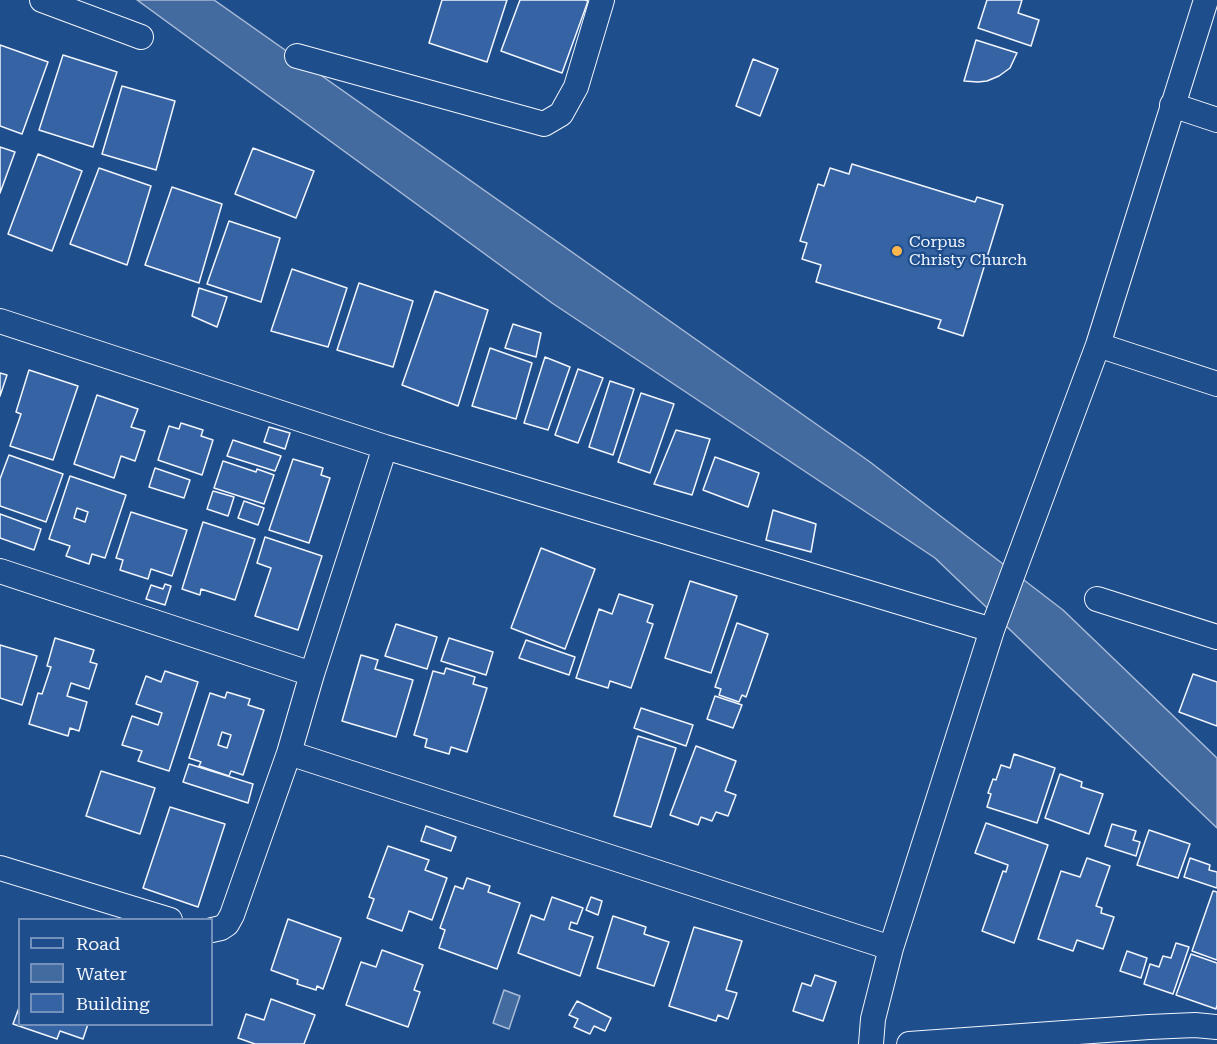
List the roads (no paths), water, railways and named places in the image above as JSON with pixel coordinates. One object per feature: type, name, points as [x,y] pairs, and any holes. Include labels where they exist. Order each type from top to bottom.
[{"type":"street","points":[[42,0],[141,37]]},
{"type":"street","points":[[297,56],[544,124],[561,114],[576,87],[602,0]]},
{"type":"street","points":[[871,1044],[873,1019],[891,948],[993,627],[1098,345],[1206,0]]},
{"type":"street","points":[[1172,105],[1217,120]]},
{"type":"street","points":[[0,321],[386,447],[993,627]]},
{"type":"street","points":[[1098,345],[1217,384]]},
{"type":"street","points":[[213,930],[227,924],[232,915],[289,753],[312,674],[386,447]]},
{"type":"street","points":[[0,571],[312,674]]},
{"type":"street","points":[[1097,598],[1217,637]]},
{"type":"street","points":[[289,753],[891,948]]},
{"type":"street","points":[[0,868],[163,918]]},
{"type":"street","points":[[909,1044],[1149,1027],[1195,1025],[1217,1027]]},
{"type":"water","points":[[137,0],[214,0],[870,462],[1063,610],[1217,758],[1217,828],[935,558],[552,303]]},
{"type":"water","points":[[504,990],[520,996],[509,1029],[493,1023]]},
{"type":"place","name":"Corpus Christy Church","points":[[897,251]]}]
